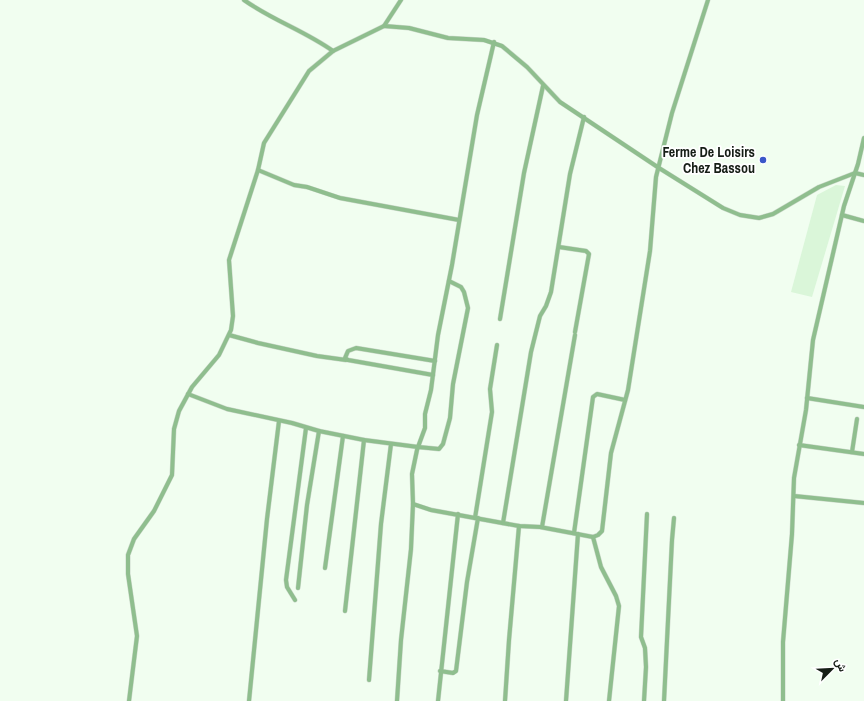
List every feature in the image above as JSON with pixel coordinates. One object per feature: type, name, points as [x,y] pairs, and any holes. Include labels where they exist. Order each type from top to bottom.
[{"type":"street","points":[[244,0],[264,13],[318,41],[333,51]]},
{"type":"street","points":[[384,26],[401,0]]},
{"type":"street","points":[[413,504],[431,510],[519,526],[542,527],[593,537],[598,536],[602,531],[611,454],[625,400],[650,255],[654,189],[672,113],[708,0]]},
{"type":"street","points":[[130,701],[137,636],[128,574],[128,556],[134,539],[154,511],[172,475],[174,429],[179,410],[188,394],[219,355],[229,335],[233,316],[229,260],[258,170],[264,143],[312,67],[333,51],[384,26],[409,28],[448,38],[494,42],[510,51],[560,102],[659,168],[723,208],[740,215],[759,218],[773,214],[819,187],[855,173],[864,175]]},
{"type":"street","points":[[397,701],[401,640],[412,549],[412,474],[418,447],[425,428],[425,414],[449,281],[458,220],[478,109],[494,42]]},
{"type":"street","points":[[500,319],[523,180],[543,86]]},
{"type":"street","points":[[503,523],[531,352],[540,316],[546,306],[551,292],[570,174],[584,117]]},
{"type":"street","points":[[783,701],[783,642],[794,496],[799,445],[807,398],[816,319],[842,215],[864,138]]},
{"type":"street","points":[[258,170],[294,185],[307,187],[340,198],[458,220]]},
{"type":"street","points":[[842,215],[864,221]]},
{"type":"street","points":[[542,527],[588,254],[586,251],[559,247]]},
{"type":"street","points":[[188,394],[217,406],[319,431],[390,444],[436,449],[441,448],[450,418],[453,384],[468,308],[464,292],[461,287],[449,281]]},
{"type":"street","points":[[229,335],[317,356],[433,375]]},
{"type":"street","points":[[440,671],[453,674],[456,671],[467,582],[492,412],[490,389],[497,345]]},
{"type":"street","points":[[346,360],[348,351],[356,348],[435,361]]},
{"type":"street","points":[[566,701],[576,534],[593,397],[597,394],[625,400]]},
{"type":"street","points":[[807,398],[864,406]]},
{"type":"street","points":[[852,452],[857,419]]},
{"type":"street","points":[[249,701],[266,526],[279,421]]},
{"type":"street","points":[[294,600],[287,587],[286,580],[306,428]]},
{"type":"street","points":[[298,588],[307,505],[319,431]]},
{"type":"street","points":[[325,568],[343,436]]},
{"type":"street","points":[[345,612],[364,440]]},
{"type":"street","points":[[369,680],[381,524],[390,444]]},
{"type":"street","points":[[799,445],[864,454]]},
{"type":"street","points":[[794,496],[864,503]]},
{"type":"street","points":[[438,701],[440,671],[458,514]]},
{"type":"street","points":[[644,701],[646,667],[642,637],[646,514]]},
{"type":"street","points":[[664,701],[671,547],[674,518]]},
{"type":"street","points":[[505,701],[519,526]]},
{"type":"street","points":[[593,537],[601,567],[616,596],[619,606],[609,701]]},
{"type":"shaded area","points":[[836,185],[845,186],[812,297],[791,292],[817,195]]},
{"type":"place","name":"Ferme De Loisirs Chez Bassou","points":[[763,160]]}]
